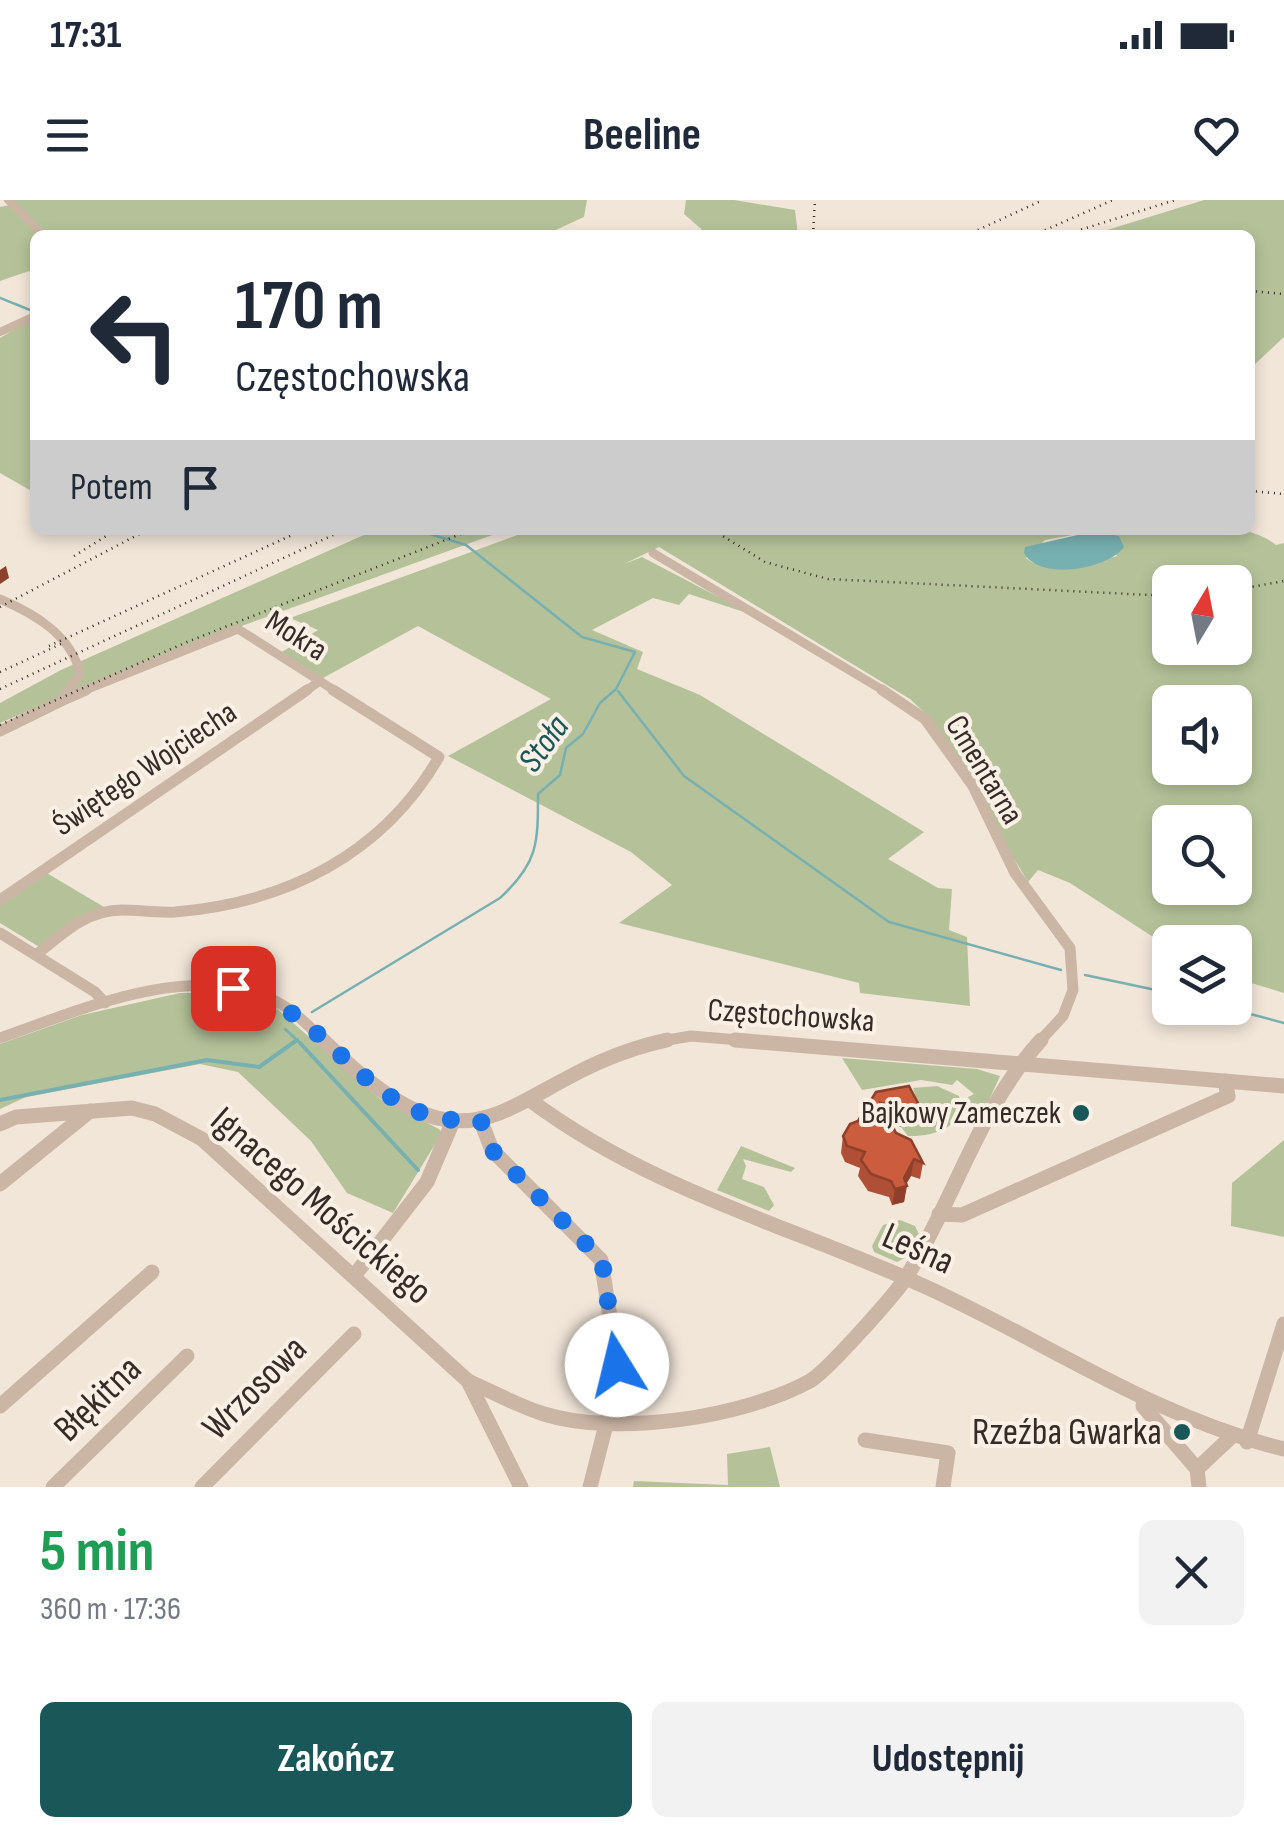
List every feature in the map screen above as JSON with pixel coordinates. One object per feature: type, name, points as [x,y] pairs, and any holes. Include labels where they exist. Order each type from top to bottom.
[{"type":"street","points":[[8,200],[38,230]]},
{"type":"street","points":[[0,332],[30,318]]},
{"type":"street","name":"Cmentarna","points":[[468,1381],[546,1415],[605,1424],[698,1416],[789,1393],[828,1366],[906,1278],[1018,1063],[1070,1003],[1074,975],[1070,948],[1015,872],[972,786],[934,732],[901,698],[654,553]]},
{"type":"street","points":[[0,598],[44,618],[50,632],[78,660],[78,682],[62,701],[0,731]]},
{"type":"street","name":"Mokra","points":[[36,955],[96,914],[217,906],[261,896],[323,872],[392,824],[410,806],[438,757],[238,628],[130,669],[62,701]]},
{"type":"street","name":"Świętego Wojciecha","points":[[0,900],[320,680]]},
{"type":"street","points":[[0,933],[105,1003]]},
{"type":"street","name":"Częstochowska","points":[[0,1038],[105,1003],[199,988],[258,993],[286,1008],[391,1099],[428,1117],[453,1121],[480,1119],[530,1100],[628,1050],[691,1036],[1284,1086]]},
{"type":"street","points":[[940,1214],[962,1215],[1228,1096],[1225,1080]]},
{"type":"street","name":"Leśna","points":[[530,1100],[574,1136],[610,1155],[906,1278],[1132,1396],[1238,1440],[1284,1449]]},
{"type":"street","name":"Ignacego Mościckiego","points":[[0,1124],[16,1117],[132,1108],[190,1131],[468,1381],[522,1487]]},
{"type":"street","points":[[0,1184],[90,1111]]},
{"type":"street","points":[[480,1119],[492,1150],[602,1260],[618,1374],[590,1487]]},
{"type":"street","points":[[354,1276],[438,1161],[453,1121]]},
{"type":"street","points":[[0,1406],[152,1272]]},
{"type":"street","points":[[1132,1396],[1198,1478],[1238,1440],[1284,1324]]},
{"type":"street","name":"Wrzosowa","points":[[202,1487],[354,1334]]},
{"type":"street","name":"Błękitna","points":[[53,1487],[188,1356]]},
{"type":"street","points":[[865,1440],[948,1453],[943,1487]]},
{"type":"green space","points":[[11,200],[587,200],[584,217],[556,230],[40,230]]},
{"type":"green space","points":[[686,200],[734,200],[795,210],[797,230],[702,230],[684,214]]},
{"type":"green space","points":[[1204,200],[1284,200],[1284,337],[1255,364],[1255,230],[1107,230]]},
{"type":"green space","points":[[10,205],[35,230],[30,230],[30,271],[0,281],[0,207]]},
{"type":"green space","points":[[30,320],[30,490],[0,473],[0,338]]},
{"type":"green space","points":[[1255,534],[1276,545],[1284,543],[1284,993],[1252,983],[1252,925],[1152,925],[1152,936],[1070,883],[1038,870],[1028,882],[928,716],[910,699],[659,547],[624,564],[642,557],[753,615],[689,594],[679,605],[653,598],[592,630],[643,652],[637,669],[700,695],[924,832],[888,859],[938,888],[952,889],[949,930],[967,937],[970,1006],[860,993],[859,983],[619,923],[672,885],[631,852],[448,756],[551,699],[418,626],[323,678],[280,653],[318,630],[290,618],[517,535],[1073,535],[1045,540],[1026,558],[1059,569],[1117,556],[1099,535]]},
{"type":"green space","points":[[364,535],[492,535],[153,658],[0,723],[0,703],[61,670]]},
{"type":"green space","points":[[45,872],[104,907],[41,948],[0,923],[0,905]]},
{"type":"green space","points":[[180,993],[230,993],[275,1007],[380,1099],[439,1129],[442,1133],[393,1213],[347,1193],[311,1141],[238,1072],[200,1064],[26,1097],[0,1109],[0,1044],[82,1015]]},
{"type":"green space","points":[[842,1058],[977,1069],[1000,1076],[984,1111],[971,1109],[968,1097],[974,1094],[957,1080],[952,1085],[921,1080],[862,1090]]},
{"type":"green space","points":[[937,1086],[959,1096],[958,1115],[953,1123],[937,1132],[908,1136],[901,1127],[915,1124],[908,1106],[918,1103],[913,1088]]},
{"type":"green space","points":[[1284,1140],[1284,1237],[1231,1226],[1232,1183]]},
{"type":"green space","points":[[741,1146],[795,1168],[791,1172],[743,1159],[746,1166],[742,1179],[764,1187],[774,1205],[769,1211],[717,1190]]},
{"type":"green space","points":[[900,1220],[915,1226],[920,1236],[910,1255],[897,1262],[874,1252],[872,1246],[883,1225]]},
{"type":"green space","points":[[770,1447],[780,1487],[633,1487],[634,1481],[728,1485],[727,1454]]},
{"type":"water","points":[[1078,535],[1114,535],[1119,536],[1124,547],[1103,562],[1058,569],[1032,562],[1024,553],[1025,547]]},
{"type":"building","points":[[909,1086],[920,1107],[904,1111],[881,1103],[896,1133],[911,1140],[923,1163],[914,1159],[904,1178],[907,1186],[895,1189],[891,1181],[871,1174],[861,1160],[865,1152],[847,1146],[843,1136],[876,1092]]},
{"type":"waterway","name":"Stoła","points":[[0,298],[30,310]]},
{"type":"waterway","name":"Stoła","points":[[312,1012],[500,898],[513,886],[533,852],[538,794],[560,775],[566,748],[583,734],[600,703],[616,689],[635,652],[582,637],[466,545],[433,535]]},
{"type":"waterway","points":[[618,691],[684,776],[889,922],[1061,970]]},
{"type":"waterway","points":[[1085,975],[1152,989]]},
{"type":"waterway","points":[[1252,1014],[1284,1023]]},
{"type":"waterway","name":"Stoła","points":[[285,1029],[297,1040]]},
{"type":"waterway","name":"Stoła","points":[[0,1100],[207,1060],[259,1067],[297,1040]]},
{"type":"waterway","points":[[300,1043],[418,1170]]},
{"type":"railway","points":[[813,230],[815,200]]},
{"type":"railway","points":[[978,230],[1043,200]]},
{"type":"railway","points":[[1045,230],[1113,200]]},
{"type":"railway","points":[[1080,230],[1175,200]]},
{"type":"railway","points":[[1255,291],[1284,294]]},
{"type":"railway","points":[[1255,491],[1284,494]]},
{"type":"railway","points":[[74,556],[108,535]]},
{"type":"railway","points":[[0,607],[137,535]]},
{"type":"railway","points":[[49,646],[292,535]]},
{"type":"railway","points":[[0,689],[333,535]]},
{"type":"railway","points":[[0,725],[187,642],[458,535]]},
{"type":"railway","points":[[721,535],[765,562],[828,579],[1152,595]]},
{"type":"railway","points":[[1252,587],[1284,581]]},
{"type":"railway","points":[[0,672],[61,644]]},
{"type":"place","name":"Bajkowy Zameczek","points":[[1081,1113]]},
{"type":"place","name":"Rzeźba Gwarka","points":[[1182,1432]]},
{"type":"route","points":[[233,988],[258,993],[286,1008],[350,1066],[408,1109],[453,1121],[480,1119],[492,1150],[602,1260],[617,1365]]}]
